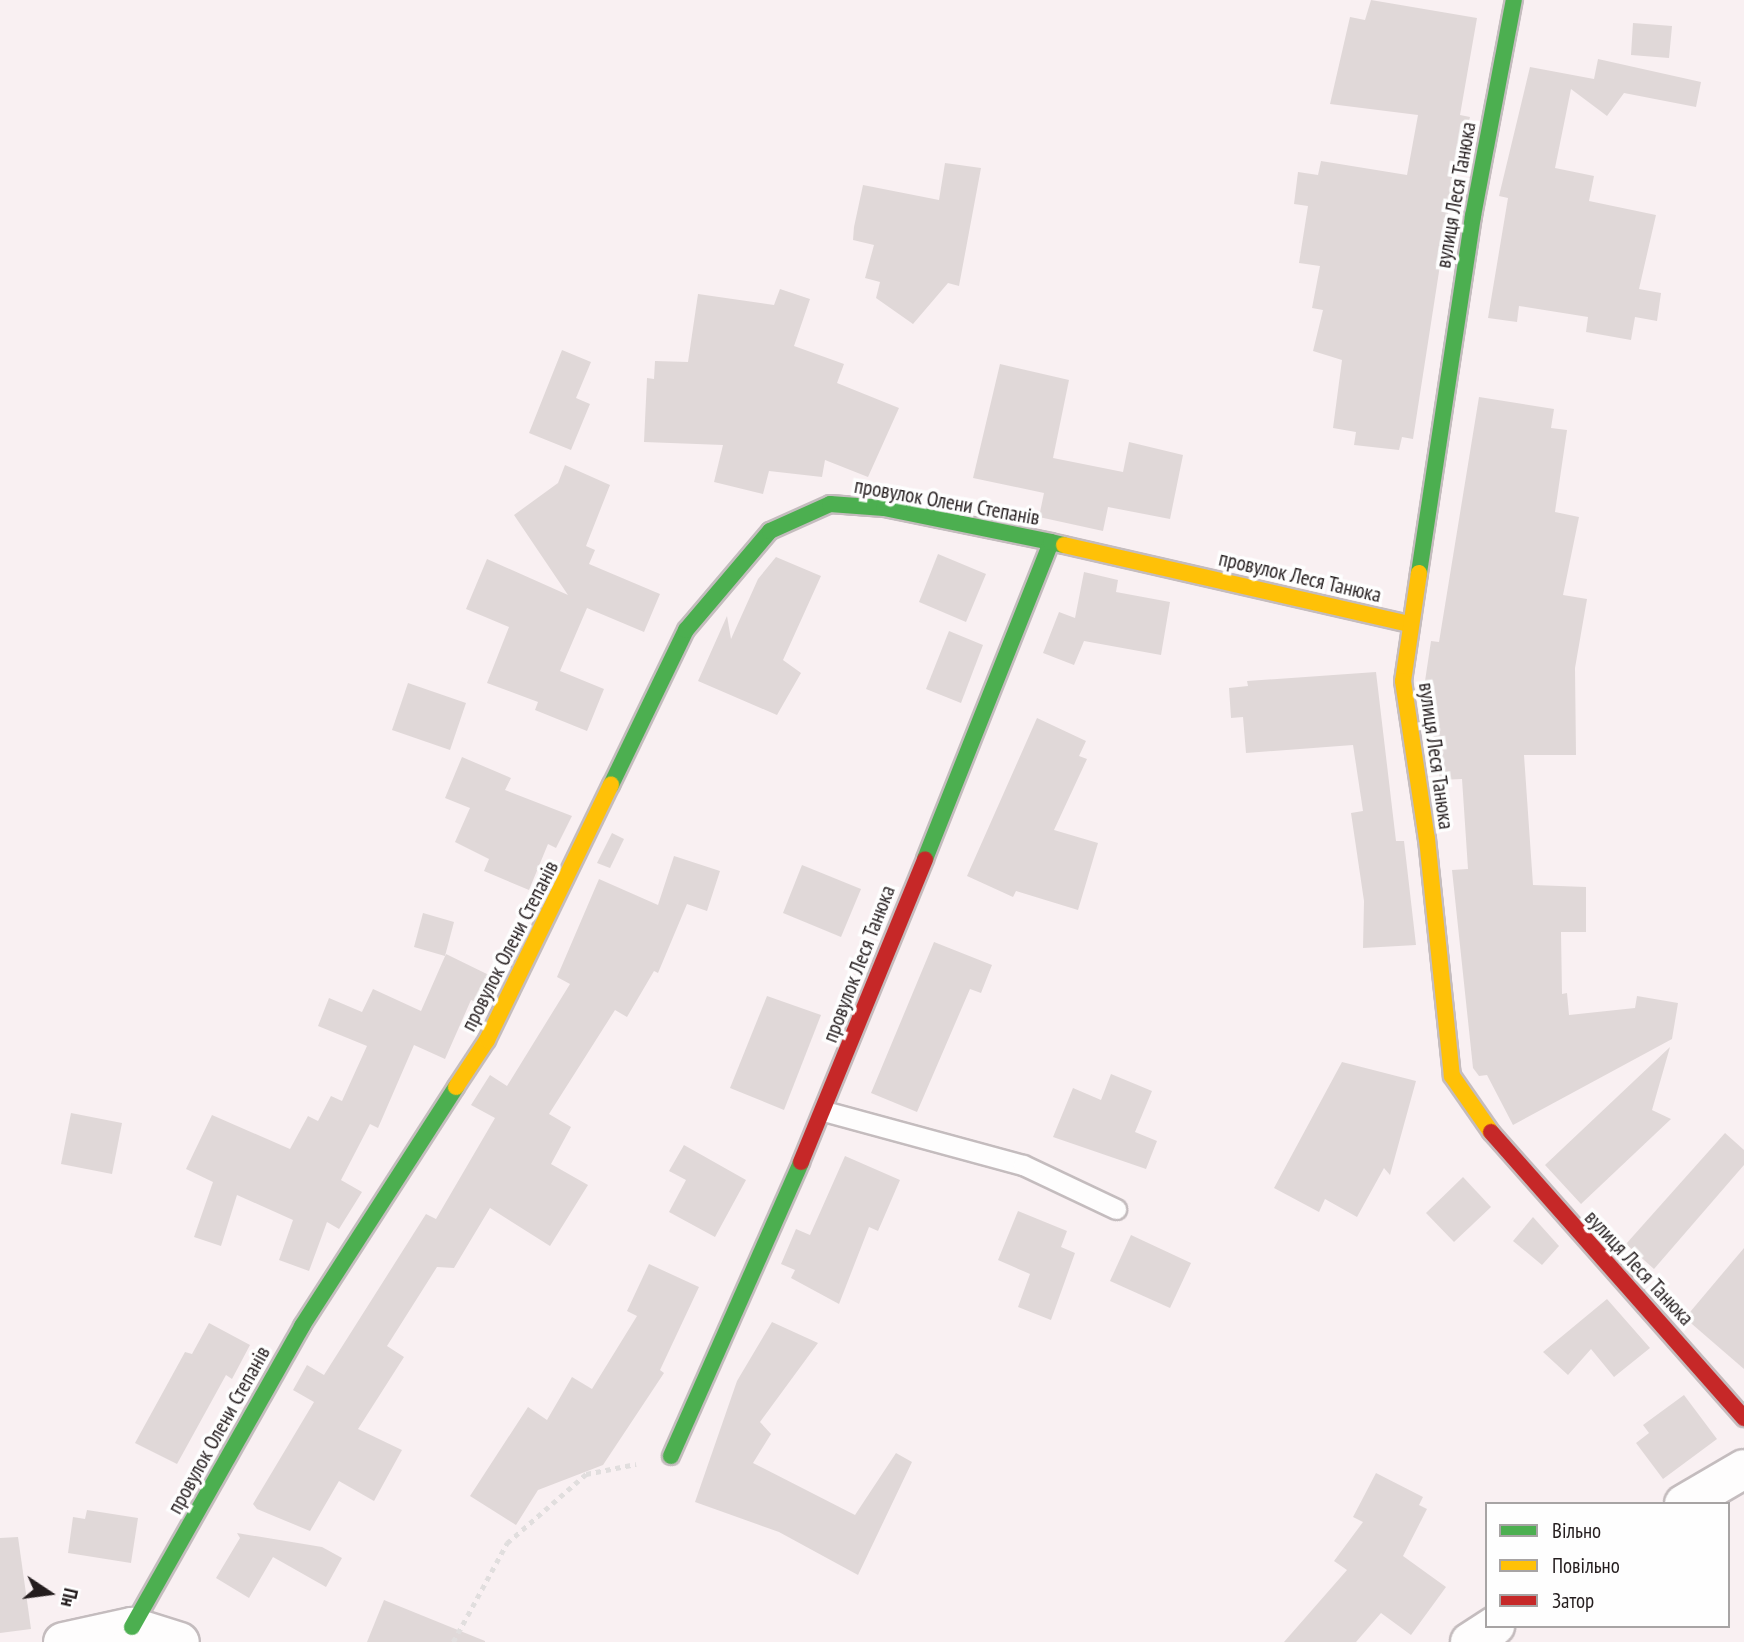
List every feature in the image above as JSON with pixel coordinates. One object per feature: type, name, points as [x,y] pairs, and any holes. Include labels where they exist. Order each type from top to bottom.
[{"type":"street","name":"вулиця Леся Танюка","points":[[1514,0],[1473,216],[1403,681],[1427,839],[1452,1076],[1506,1154],[1744,1418]]},
{"type":"street","name":"провулок Олени Степанів","points":[[132,1627],[302,1326],[487,1040],[686,629],[770,531],[830,504],[884,508],[1051,542]]},
{"type":"street","name":"провулок Леся Танюка","points":[[671,1457],[824,1111],[1051,542],[1410,624]]},
{"type":"street","points":[[1687,1502],[1744,1469]]},
{"type":"street","points":[[63,1642],[132,1627],[180,1642]]},
{"type":"street","points":[[1471,1642],[1492,1628]]},
{"type":"lane","points":[[824,1111],[1023,1165],[1116,1209]]},
{"type":"path","points":[[453,1642],[507,1543],[586,1474],[671,1457]]},
{"type":"building","points":[[1371,0],[1477,18],[1460,115],[1470,117],[1452,188],[1413,439],[1402,437],[1399,450],[1354,445],[1356,432],[1333,428],[1342,360],[1313,351],[1323,310],[1312,308],[1320,266],[1299,263],[1308,206],[1294,204],[1298,172],[1318,175],[1321,161],[1407,175],[1418,115],[1330,104],[1350,17],[1365,20]]},
{"type":"building","points":[[1633,23],[1672,26],[1669,58],[1631,55]]},
{"type":"building","points":[[1598,59],[1701,82],[1696,107],[1624,93],[1607,116],[1571,89],[1555,168],[1594,176],[1589,201],[1656,215],[1639,289],[1661,293],[1657,321],[1635,317],[1631,340],[1586,332],[1588,317],[1519,306],[1517,322],[1488,318],[1508,198],[1499,196],[1530,67],[1594,79]]},
{"type":"building","points":[[945,163],[981,168],[959,286],[948,283],[913,324],[876,298],[880,282],[865,278],[874,245],[853,240],[854,227],[863,185],[939,200]]},
{"type":"building","points":[[780,289],[810,299],[794,346],[844,364],[837,383],[899,408],[868,477],[825,460],[822,477],[769,471],[763,494],[714,482],[723,445],[644,442],[647,378],[654,379],[655,361],[688,362],[698,294],[774,305]]},
{"type":"building","points":[[562,350],[591,362],[576,398],[590,404],[571,450],[529,433]]},
{"type":"building","points":[[1000,364],[1069,380],[1053,458],[1123,472],[1129,442],[1183,455],[1170,519],[1108,507],[1103,531],[1039,517],[1044,493],[973,478]]},
{"type":"building","points":[[1479,397],[1554,409],[1551,428],[1567,430],[1555,512],[1579,517],[1563,595],[1587,599],[1575,668],[1576,755],[1524,755],[1533,885],[1586,887],[1586,932],[1561,932],[1562,994],[1567,993],[1569,1015],[1635,1008],[1637,996],[1678,1003],[1672,1039],[1513,1125],[1487,1075],[1479,1076],[1473,1068],[1452,870],[1468,869],[1462,779],[1440,780],[1425,681],[1431,641],[1439,642]]},
{"type":"building","points":[[565,465],[610,485],[586,546],[595,550],[589,564],[660,594],[644,632],[587,608],[560,671],[604,689],[587,731],[535,710],[538,702],[487,683],[509,627],[466,609],[487,559],[568,595],[514,515],[558,483]]},
{"type":"building","points":[[938,554],[986,574],[966,622],[919,602]]},
{"type":"building","points":[[776,557],[821,576],[783,660],[801,673],[777,715],[698,681],[727,616],[731,639],[758,579]]},
{"type":"building","points":[[1084,572],[1118,580],[1116,592],[1170,602],[1161,655],[1084,641],[1074,665],[1043,653],[1059,612],[1075,618]]},
{"type":"building","points":[[949,631],[983,645],[961,703],[926,689]]},
{"type":"building","points":[[1376,672],[1396,841],[1404,841],[1416,945],[1363,948],[1364,901],[1351,813],[1363,811],[1353,745],[1246,753],[1243,717],[1231,718],[1229,688],[1248,686],[1247,681]]},
{"type":"building","points":[[408,683],[466,703],[450,750],[392,730]]},
{"type":"building","points":[[1037,718],[1086,741],[1079,756],[1087,759],[1054,830],[1098,843],[1078,910],[1016,891],[1013,897],[967,876]]},
{"type":"building","points":[[462,757],[511,778],[505,790],[572,816],[556,848],[548,844],[529,890],[484,871],[489,859],[455,842],[470,808],[445,798]]},
{"type":"building","points":[[612,833],[624,839],[610,868],[597,863]]},
{"type":"building","points":[[674,856],[720,871],[707,911],[687,904],[658,973],[654,971],[627,1017],[615,1010],[549,1114],[571,1127],[551,1164],[588,1185],[550,1246],[490,1208],[454,1268],[437,1267],[387,1346],[404,1357],[358,1429],[402,1450],[374,1501],[339,1481],[310,1531],[257,1509],[253,1504],[314,1402],[293,1390],[307,1365],[324,1375],[426,1214],[436,1219],[495,1118],[471,1105],[490,1075],[507,1086],[570,984],[557,977],[599,879],[658,905]]},
{"type":"building","points":[[802,865],[861,889],[841,937],[783,913]]},
{"type":"building","points":[[423,913],[454,922],[445,956],[414,947]]},
{"type":"building","points":[[934,942],[992,965],[981,993],[970,989],[917,1112],[871,1093]]},
{"type":"building","points":[[446,954],[493,977],[480,1004],[471,1000],[445,1059],[414,1045],[378,1128],[370,1124],[341,1180],[362,1192],[339,1229],[327,1222],[309,1271],[279,1260],[293,1220],[237,1195],[221,1246],[194,1237],[213,1182],[186,1169],[212,1115],[290,1149],[308,1116],[318,1121],[331,1096],[342,1101],[367,1046],[318,1026],[329,998],[362,1012],[373,989],[421,1011]]},
{"type":"building","points":[[767,996],[821,1015],[784,1110],[730,1088]]},
{"type":"building","points":[[1670,1047],[1652,1110],[1671,1119],[1581,1204],[1545,1165]]},
{"type":"building","points":[[1342,1062],[1416,1081],[1390,1175],[1384,1168],[1357,1217],[1325,1199],[1319,1212],[1274,1188]]},
{"type":"building","points":[[1111,1074],[1152,1091],[1135,1132],[1157,1141],[1146,1169],[1053,1137],[1073,1088],[1101,1100]]},
{"type":"building","points":[[71,1113],[122,1123],[112,1174],[61,1164]]},
{"type":"building","points":[[1725,1133],[1744,1150],[1744,1165],[1654,1269],[1626,1244]]},
{"type":"building","points":[[684,1145],[746,1180],[715,1237],[669,1212],[686,1180],[669,1171]]},
{"type":"building","points":[[845,1156],[900,1180],[878,1231],[869,1227],[839,1304],[791,1278],[795,1270],[781,1264],[796,1229],[810,1235]]},
{"type":"building","points":[[1463,1177],[1491,1207],[1454,1242],[1426,1213]]},
{"type":"building","points":[[1018,1211],[1067,1231],[1061,1247],[1075,1253],[1051,1320],[1018,1307],[1030,1274],[998,1260]]},
{"type":"building","points":[[1533,1217],[1559,1246],[1542,1265],[1513,1241]]},
{"type":"building","points":[[1131,1235],[1191,1263],[1170,1308],[1110,1281]]},
{"type":"building","points":[[1744,1248],[1744,1369],[1685,1318]]},
{"type":"building","points":[[649,1264],[699,1287],[660,1370],[664,1373],[603,1465],[538,1490],[516,1525],[470,1496],[528,1407],[547,1420],[572,1377],[592,1389],[637,1316],[627,1311]]},
{"type":"building","points":[[1607,1299],[1650,1348],[1614,1377],[1591,1349],[1568,1375],[1543,1352]]},
{"type":"building","points":[[772,1322],[818,1343],[760,1422],[771,1434],[753,1463],[855,1515],[896,1453],[912,1462],[858,1575],[779,1532],[695,1502],[737,1381]]},
{"type":"building","points":[[209,1323],[250,1345],[232,1379],[226,1375],[177,1464],[135,1443],[185,1352],[192,1354]]},
{"type":"building","points":[[1684,1395],[1717,1439],[1663,1479],[1636,1443],[1649,1433],[1643,1425]]},
{"type":"building","points":[[1376,1473],[1423,1497],[1419,1505],[1427,1509],[1403,1556],[1446,1587],[1411,1635],[1381,1613],[1356,1642],[1284,1642],[1347,1570],[1334,1561],[1363,1522],[1353,1517]]},
{"type":"building","points":[[87,1510],[138,1518],[131,1563],[68,1553],[73,1517],[85,1519]]},
{"type":"building","points":[[237,1533],[322,1547],[342,1558],[326,1587],[273,1557],[249,1598],[216,1578],[240,1538]]},
{"type":"building","points":[[18,1537],[31,1629],[0,1633],[0,1538]]},
{"type":"building","points":[[384,1600],[485,1641],[485,1642],[367,1642]]},
{"type":"traffic: fast","points":[[1419,573],[1473,216],[1514,0]]},
{"type":"traffic: fast","points":[[611,785],[686,630],[770,531],[830,504],[884,508],[1051,542]]},
{"type":"traffic: fast","points":[[925,859],[1051,542],[1064,545]]},
{"type":"traffic: fast","points":[[132,1627],[302,1326],[456,1087]]},
{"type":"traffic: fast","points":[[671,1456],[801,1162]]},
{"type":"traffic: slow","points":[[1064,545],[1410,624]]},
{"type":"traffic: slow","points":[[1419,573],[1403,681],[1427,839],[1452,1076],[1491,1132]]},
{"type":"traffic: slow","points":[[456,1087],[487,1040],[611,785]]},
{"type":"traffic: jam","points":[[801,1162],[925,859]]},
{"type":"traffic: jam","points":[[1491,1132],[1744,1418]]}]
